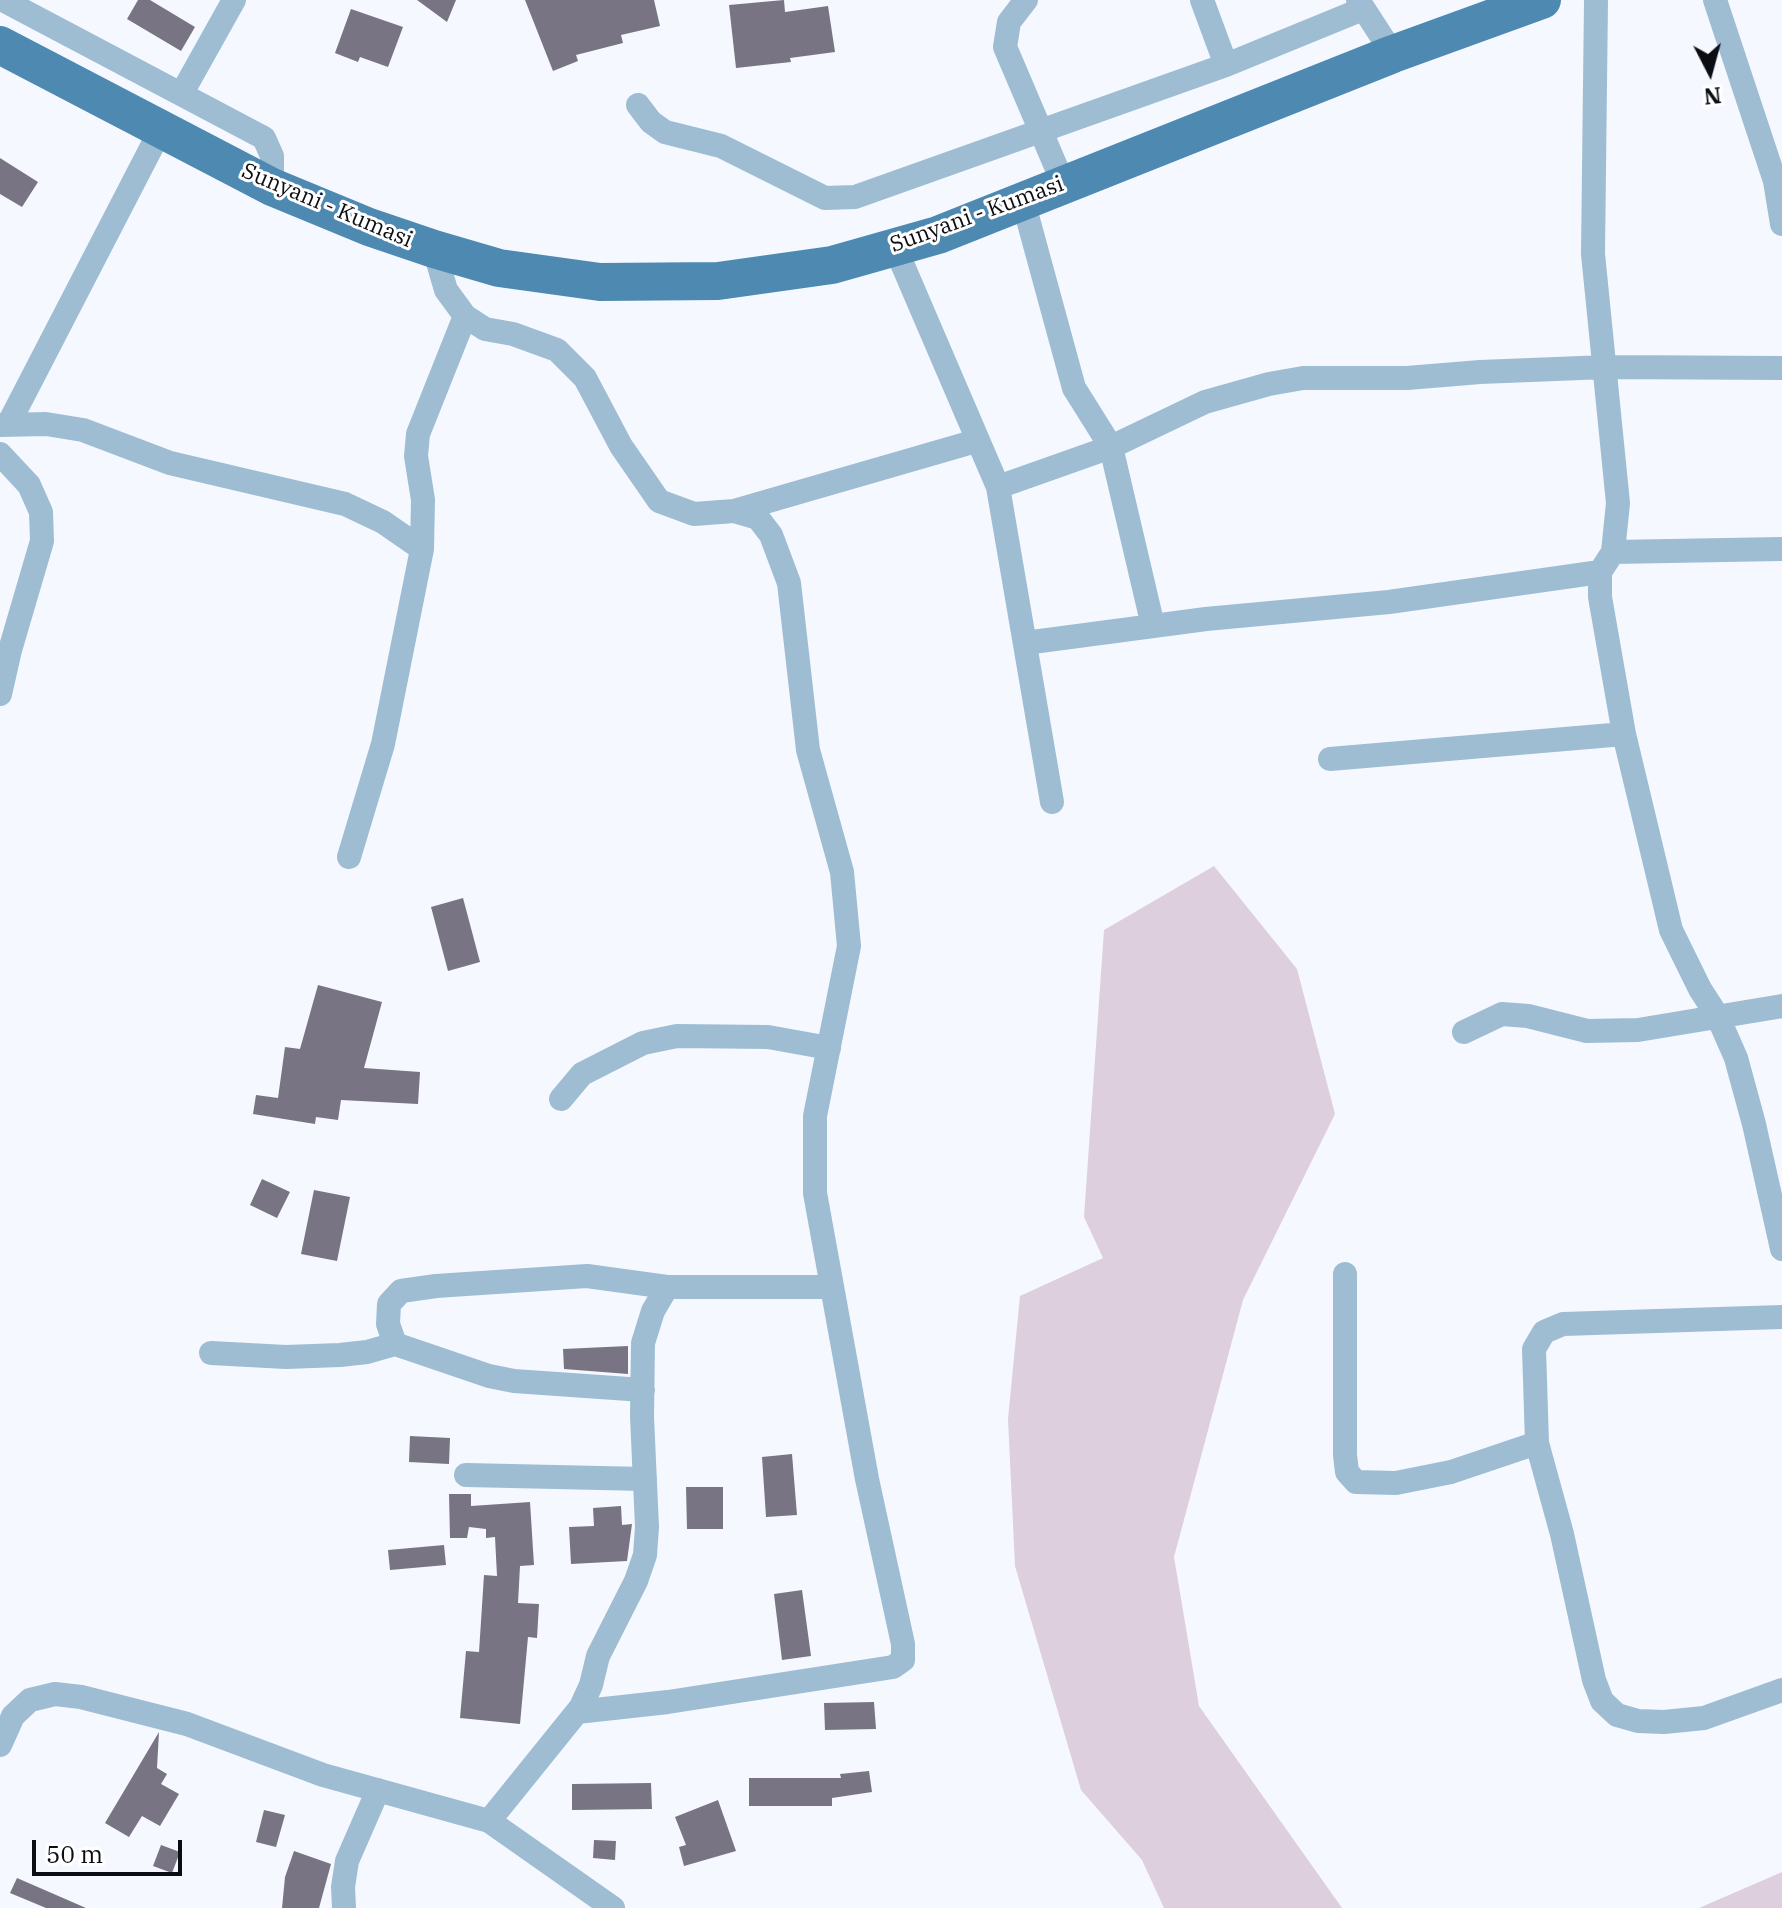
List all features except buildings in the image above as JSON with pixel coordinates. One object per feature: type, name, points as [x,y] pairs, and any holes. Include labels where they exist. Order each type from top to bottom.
[{"type":"main road","name":"Sunyani - Kumasi","points":[[0,45],[272,187],[369,227],[434,249],[499,268],[600,282],[718,281],[832,265],[938,235],[1393,54],[1542,0]]},
{"type":"street","points":[[3,0],[264,138],[272,156],[272,187]]},
{"type":"street","points":[[182,93],[234,0]]},
{"type":"street","points":[[1026,0],[1009,22],[1005,47],[1063,183]]},
{"type":"street","points":[[1202,0],[1226,65]]},
{"type":"street","points":[[1596,0],[1593,254],[1618,503],[1600,597],[1624,734],[1671,930],[1700,989],[1718,1017],[1736,1058],[1782,1249]]},
{"type":"street","points":[[1715,0],[1771,134],[1782,224]]},
{"type":"street","points":[[638,105],[651,122],[665,132],[721,146],[825,198],[855,197],[1226,65],[1361,5],[1393,54]]},
{"type":"street","points":[[161,129],[5,424],[46,424],[83,430],[170,463],[345,504],[383,522],[422,549]]},
{"type":"street","points":[[1023,201],[1074,388],[1111,447],[1153,626]]},
{"type":"street","points":[[895,247],[998,487],[1052,802]]},
{"type":"street","points":[[434,249],[446,290],[465,316],[485,329],[513,334],[557,350],[585,378],[621,446],[659,501],[694,514],[734,511],[976,441]]},
{"type":"street","points":[[349,857],[383,744],[422,549],[423,500],[416,456],[418,434],[465,316]]},
{"type":"street","points":[[998,487],[1111,447],[1205,402],[1303,378],[1407,378],[1606,367],[1782,368]]},
{"type":"street","points":[[0,454],[29,485],[41,512],[42,541],[5,650],[0,694]]},
{"type":"street","points":[[577,1712],[668,1702],[818,1679],[893,1667],[903,1660],[903,1644],[867,1479],[815,1193],[815,1116],[849,946],[842,872],[808,750],[789,583],[771,535],[758,518],[734,511]]},
{"type":"street","points":[[1025,643],[1153,626],[1389,602],[1607,562],[1782,549]]},
{"type":"street","points":[[1330,759],[1624,734]]},
{"type":"street","points":[[1464,1032],[1502,1014],[1528,1016],[1587,1031],[1638,1030],[1782,1006]]},
{"type":"street","points":[[561,1099],[582,1074],[591,1069],[643,1043],[677,1036],[768,1037],[829,1048]]},
{"type":"street","points":[[1345,1274],[1345,1455],[1347,1472],[1356,1482],[1396,1483],[1451,1472],[1537,1443]]},
{"type":"street","points":[[395,1344],[388,1324],[389,1304],[401,1291],[436,1286],[587,1276],[667,1287],[830,1287]]},
{"type":"street","points":[[489,1821],[577,1712],[591,1685],[598,1656],[636,1581],[645,1555],[643,1343],[653,1311],[667,1287]]},
{"type":"street","points":[[1782,1317],[1563,1324],[1544,1332],[1534,1349],[1537,1443],[1562,1534],[1594,1680],[1602,1701],[1617,1715],[1638,1721],[1664,1722],[1704,1718],[1782,1690]]},
{"type":"street","points":[[211,1353],[286,1357],[340,1355],[395,1344],[489,1376],[514,1381],[643,1390]]},
{"type":"street","points":[[466,1475],[645,1479]]},
{"type":"street","points":[[0,1745],[13,1716],[30,1700],[55,1694],[81,1697],[187,1724],[323,1775],[489,1821],[613,1908]]},
{"type":"street","points":[[344,1908],[347,1861],[378,1790]]},
{"type":"shaded area","points":[[1214,866],[1297,969],[1335,1114],[1243,1300],[1174,1557],[1199,1706],[1342,1908],[1164,1908],[1142,1860],[1081,1790],[1015,1566],[1008,1419],[1020,1296],[1103,1258],[1084,1217],[1104,930]]},
{"type":"shaded area","points":[[1782,1872],[1782,1908],[1699,1908]]}]
